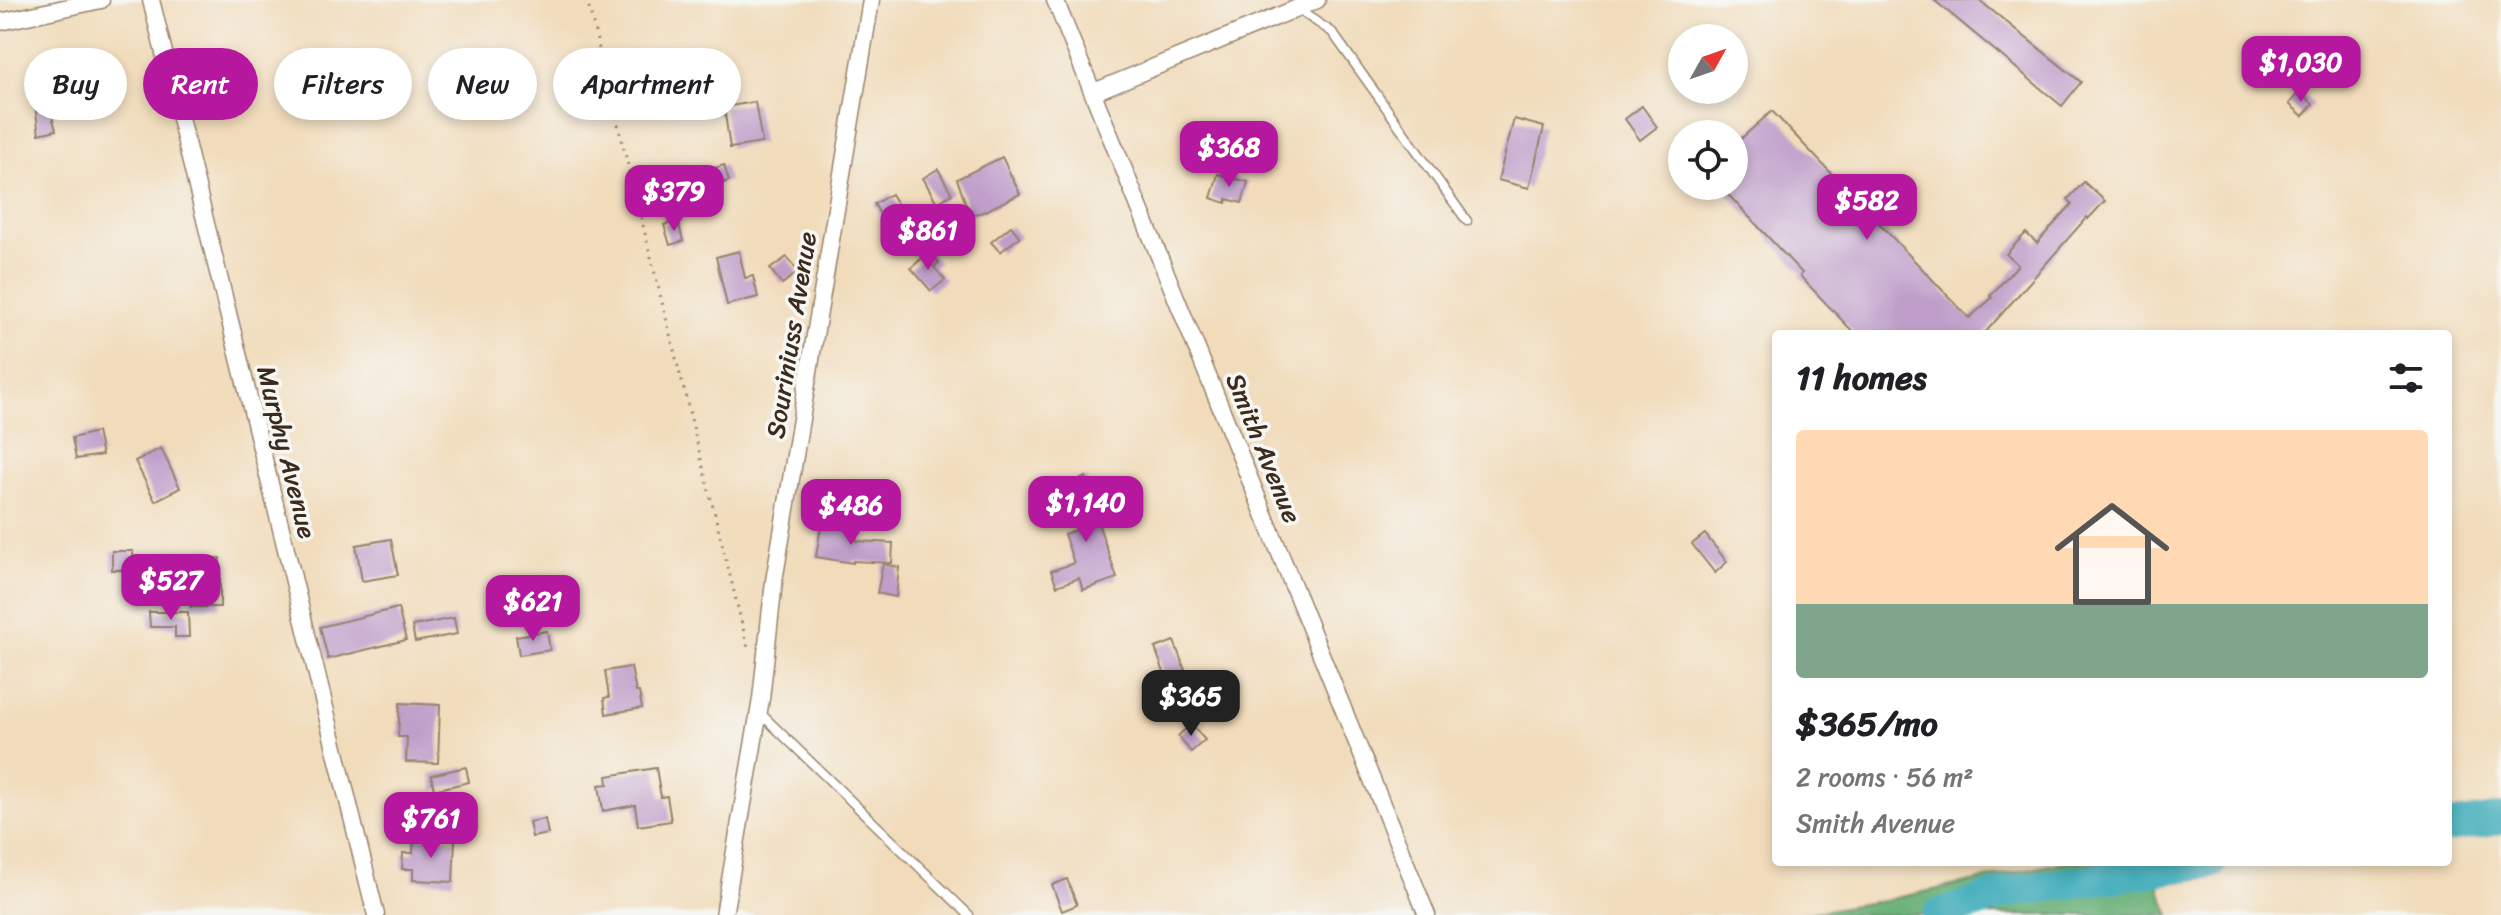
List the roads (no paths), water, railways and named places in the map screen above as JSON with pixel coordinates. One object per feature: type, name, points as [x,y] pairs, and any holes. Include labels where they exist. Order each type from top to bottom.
[{"type":"street","points":[[0,22],[101,0]]},
{"type":"street","name":"Murphy Avenue","points":[[151,0],[376,915]]},
{"type":"street","name":"Souriniuss Avenue","points":[[724,915],[759,712],[774,581],[871,0]]},
{"type":"street","name":"Smith Avenue","points":[[1055,0],[1427,915]]},
{"type":"street","points":[[1094,92],[1317,0]]},
{"type":"lane","points":[[1297,8],[1332,32],[1467,221]]},
{"type":"lane","points":[[759,712],[969,915]]},
{"type":"waterway","points":[[2452,826],[2501,819]]},
{"type":"waterway","points":[[1938,915],[2009,892],[2185,866]]}]
